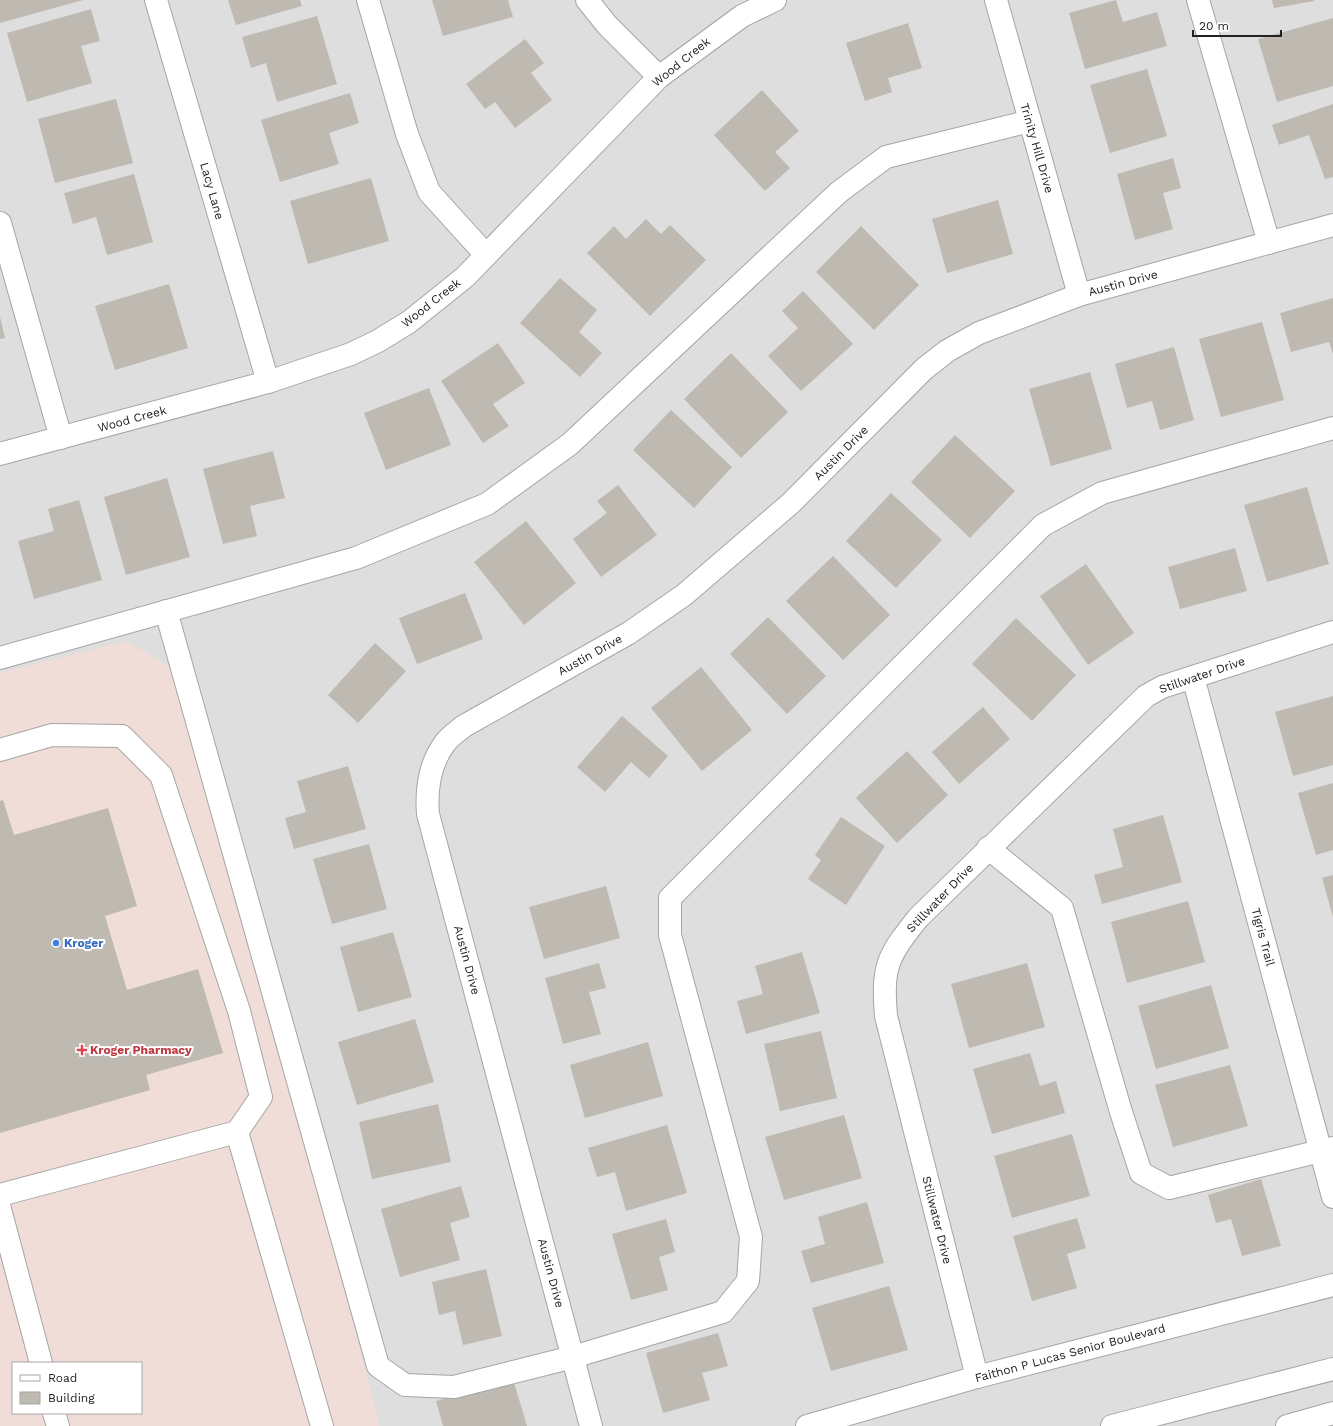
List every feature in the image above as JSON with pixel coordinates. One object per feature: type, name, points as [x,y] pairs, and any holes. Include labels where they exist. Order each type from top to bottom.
[{"type":"street","name":"Lacy Lane","points":[[156,0],[268,382]]},
{"type":"street","points":[[368,0],[407,134],[429,192],[486,256]]},
{"type":"street","points":[[587,0],[608,25],[659,77]]},
{"type":"street","name":"Wood Creek","points":[[0,454],[268,382],[351,354],[378,341],[409,322],[465,277],[659,77],[742,16],[774,0]]},
{"type":"street","name":"Trinity Hill Drive","points":[[996,0],[1079,295]]},
{"type":"street","points":[[1198,0],[1269,242]]},
{"type":"street","points":[[0,658],[356,558],[487,504],[570,444],[838,192],[886,158],[1030,121]]},
{"type":"street","points":[[0,223],[61,438]]},
{"type":"street","name":"Austin Drive","points":[[591,1426],[428,814],[426,793],[433,765],[446,742],[464,726],[630,633],[684,596],[791,503],[924,369],[947,351],[980,333],[1079,295],[1333,225]]},
{"type":"street","points":[[166,611],[378,1366],[405,1384],[454,1386],[573,1357],[723,1312],[748,1281],[751,1237],[670,935],[670,898],[1043,524],[1102,493],[1333,428]]},
{"type":"street","name":"Stillwater Drive","points":[[977,1377],[886,1016],[884,988],[886,967],[896,946],[918,918],[988,848],[1146,696],[1162,687],[1193,676],[1333,632]]},
{"type":"street","name":"Tigris Trail","points":[[1193,676],[1327,1150],[1333,1197]]},
{"type":"street","points":[[0,750],[52,735],[122,736],[161,775],[239,1012],[261,1096],[237,1132],[0,1195]]},
{"type":"street","points":[[988,848],[1062,908],[1121,1112],[1141,1173],[1169,1188],[1327,1150]]},
{"type":"street","points":[[237,1132],[322,1426]]},
{"type":"street","points":[[0,1209],[41,1362]]},
{"type":"street","name":"Faithon P Lucas Senior Boulevard","points":[[807,1426],[977,1377],[1333,1284]]},
{"type":"street","points":[[1112,1426],[1333,1369]]},
{"type":"street","points":[[1287,1426],[1333,1413]]},
{"type":"street","points":[[54,1414],[58,1426]]},
{"type":"shaded area","points":[[0,0],[1333,0],[1333,1426],[0,1426]]},
{"type":"shaded area","points":[[126,641],[184,675],[380,1426],[0,1426],[0,673]]},
{"type":"building","points":[[0,0],[83,0],[0,23]]},
{"type":"building","points":[[228,0],[300,0],[302,6],[236,25]]},
{"type":"building","points":[[432,0],[508,0],[513,17],[443,36]]},
{"type":"building","points":[[1116,0],[1123,22],[1157,12],[1167,46],[1085,69],[1069,13]]},
{"type":"building","points":[[1272,0],[1314,0],[1314,1],[1274,8]]},
{"type":"building","points":[[91,9],[100,41],[81,46],[92,83],[27,102],[7,33]]},
{"type":"building","points":[[317,16],[337,84],[277,102],[266,63],[251,68],[242,37]]},
{"type":"building","points":[[1333,18],[1333,86],[1277,102],[1258,39]]},
{"type":"building","points":[[908,23],[922,68],[888,78],[892,92],[865,101],[846,43]]},
{"type":"building","points":[[525,39],[544,63],[531,73],[552,100],[515,128],[495,102],[485,109],[466,84]]},
{"type":"building","points":[[1147,69],[1167,136],[1110,153],[1090,85]]},
{"type":"building","points":[[762,90],[799,131],[775,152],[790,168],[765,191],[714,135]]},
{"type":"building","points":[[350,93],[359,123],[329,133],[339,164],[280,182],[261,120]]},
{"type":"building","points":[[116,99],[133,163],[55,183],[38,119]]},
{"type":"building","points":[[1333,104],[1333,177],[1325,179],[1309,135],[1279,145],[1272,125]]},
{"type":"building","points":[[1173,158],[1181,188],[1163,193],[1173,229],[1135,240],[1117,174]]},
{"type":"building","points":[[134,174],[153,242],[107,255],[96,217],[73,224],[64,193]]},
{"type":"building","points":[[371,178],[389,241],[308,264],[290,201]]},
{"type":"building","points":[[998,200],[1013,254],[947,273],[932,219]]},
{"type":"building","points":[[646,219],[661,234],[670,225],[706,260],[650,316],[587,253],[614,226],[626,239]]},
{"type":"building","points":[[861,226],[919,285],[874,330],[816,272]]},
{"type":"building","points":[[560,278],[597,310],[579,332],[602,353],[580,377],[520,323]]},
{"type":"building","points":[[169,284],[188,348],[115,370],[95,306]]},
{"type":"building","points":[[803,291],[853,344],[801,391],[768,356],[798,328],[782,311]]},
{"type":"building","points":[[1333,298],[1333,354],[1329,342],[1291,352],[1280,313]]},
{"type":"building","points":[[0,317],[5,338],[0,339]]},
{"type":"building","points":[[1262,322],[1284,400],[1221,417],[1199,339]]},
{"type":"building","points":[[498,343],[525,383],[493,404],[509,426],[483,443],[441,381]]},
{"type":"building","points":[[1174,347],[1194,420],[1160,430],[1152,401],[1127,408],[1115,364]]},
{"type":"building","points":[[731,353],[788,412],[741,458],[684,399]]},
{"type":"building","points":[[1090,372],[1112,449],[1051,466],[1029,389]]},
{"type":"building","points":[[429,388],[451,445],[386,470],[364,413]]},
{"type":"building","points":[[671,410],[732,467],[694,508],[633,450]]},
{"type":"building","points":[[955,435],[1015,491],[970,538],[911,482]]},
{"type":"building","points":[[273,451],[285,498],[250,506],[257,536],[223,544],[203,469]]},
{"type":"building","points":[[167,478],[190,557],[126,575],[104,497]]},
{"type":"building","points":[[618,485],[657,535],[601,577],[573,539],[607,513],[597,501]]},
{"type":"building","points":[[1307,487],[1329,564],[1267,582],[1244,505]]},
{"type":"building","points":[[891,493],[942,540],[896,588],[846,541]]},
{"type":"building","points":[[79,500],[102,580],[34,599],[18,541],[54,531],[48,509]]},
{"type":"building","points":[[526,521],[576,583],[524,625],[474,562]]},
{"type":"building","points":[[1235,548],[1247,591],[1180,609],[1168,567]]},
{"type":"building","points":[[833,556],[890,615],[843,660],[786,601]]},
{"type":"building","points":[[1086,564],[1134,633],[1088,665],[1040,596]]},
{"type":"building","points":[[465,593],[483,639],[417,664],[399,618]]},
{"type":"building","points":[[768,617],[826,676],[787,714],[730,654]]},
{"type":"building","points":[[1016,618],[1076,675],[1032,721],[972,664]]},
{"type":"building","points":[[375,643],[406,671],[358,723],[328,695]]},
{"type":"building","points":[[701,667],[752,730],[702,771],[651,708]]},
{"type":"building","points":[[1333,696],[1333,765],[1293,776],[1275,712]]},
{"type":"building","points":[[983,707],[1010,739],[959,784],[932,752]]},
{"type":"building","points":[[622,716],[668,756],[649,778],[631,762],[605,792],[577,767]]},
{"type":"building","points":[[907,751],[948,795],[897,843],[856,798]]},
{"type":"building","points":[[348,766],[366,829],[294,849],[285,818],[306,812],[297,781]]},
{"type":"building","points":[[1333,783],[1333,850],[1316,855],[1298,793]]},
{"type":"building","name":"Kroger","points":[[3,800],[14,835],[108,808],[137,906],[105,916],[127,990],[198,969],[223,1053],[146,1075],[150,1090],[0,1133],[0,801]]},
{"type":"building","points":[[1163,815],[1182,882],[1102,904],[1094,875],[1123,867],[1113,829]]},
{"type":"building","points":[[841,817],[885,846],[846,905],[808,879],[821,860],[815,855]]},
{"type":"building","points":[[369,844],[387,909],[332,924],[313,859]]},
{"type":"building","points":[[1333,875],[1333,917],[1322,878]]},
{"type":"building","points":[[606,886],[620,938],[544,959],[529,907]]},
{"type":"building","points":[[1188,901],[1205,962],[1127,983],[1111,922]]},
{"type":"building","points":[[393,932],[412,997],[358,1012],[340,947]]},
{"type":"building","points":[[802,952],[820,1013],[746,1034],[737,1001],[763,994],[755,966]]},
{"type":"building","points":[[599,963],[606,988],[589,992],[601,1034],[563,1044],[545,978]]},
{"type":"building","points":[[1027,963],[1045,1027],[969,1048],[951,984]]},
{"type":"building","points":[[1211,985],[1229,1048],[1156,1069],[1138,1006]]},
{"type":"building","points":[[415,1019],[434,1082],[357,1105],[338,1042]]},
{"type":"building","points":[[821,1031],[837,1098],[780,1111],[764,1044]]},
{"type":"building","points":[[648,1042],[663,1096],[585,1118],[570,1065]]},
{"type":"building","points":[[1030,1053],[1040,1086],[1056,1081],[1065,1113],[992,1134],[973,1069]]},
{"type":"building","points":[[1230,1065],[1248,1126],[1173,1147],[1155,1085]]},
{"type":"building","points":[[438,1104],[451,1162],[372,1179],[359,1122]]},
{"type":"building","points":[[844,1115],[862,1178],[784,1200],[765,1137]]},
{"type":"building","points":[[667,1125],[687,1193],[626,1211],[615,1172],[597,1177],[588,1148]]},
{"type":"building","points":[[1072,1134],[1090,1196],[1012,1218],[994,1156]]},
{"type":"building","points":[[1261,1179],[1281,1246],[1242,1256],[1231,1219],[1216,1223],[1208,1195]]},
{"type":"building","points":[[461,1186],[470,1217],[450,1223],[460,1260],[400,1277],[381,1209]]},
{"type":"building","points":[[867,1202],[884,1263],[811,1283],[801,1251],[825,1244],[818,1217]]},
{"type":"building","points":[[1077,1218],[1086,1248],[1067,1254],[1077,1288],[1032,1301],[1013,1236]]},
{"type":"building","points":[[666,1219],[675,1252],[659,1257],[668,1290],[631,1300],[612,1234]]},
{"type":"building","points":[[486,1269],[502,1336],[463,1345],[455,1311],[439,1315],[432,1282]]},
{"type":"building","points":[[889,1286],[908,1350],[831,1371],[812,1308]]},
{"type":"building","points":[[718,1333],[728,1366],[702,1373],[710,1400],[663,1413],[646,1353]]},
{"type":"building","points":[[513,1379],[527,1426],[443,1426],[436,1401]]},
{"type":"place","name":"Kroger","points":[[56,943]]},
{"type":"place","name":"Kroger Pharmacy","points":[[82,1050]]}]
